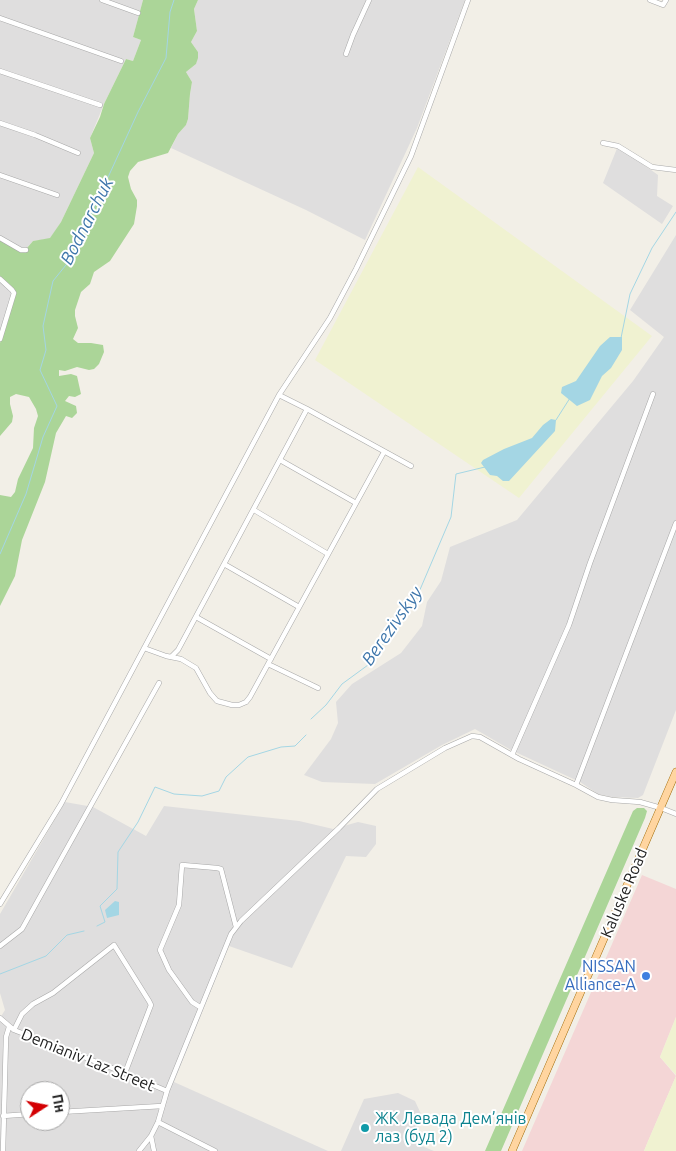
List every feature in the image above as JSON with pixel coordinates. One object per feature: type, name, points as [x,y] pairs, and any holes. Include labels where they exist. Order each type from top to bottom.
[{"type":"main road","name":"Kaluske Road","points":[[512,1151],[676,772]]},
{"type":"street","points":[[102,0],[138,13]]},
{"type":"street","points":[[346,54],[369,0]]},
{"type":"street","points":[[0,904],[61,804],[278,395],[330,318],[356,269],[411,156],[468,0]]},
{"type":"street","points":[[650,0],[663,5],[666,0]]},
{"type":"street","points":[[0,18],[122,62]]},
{"type":"street","points":[[0,71],[100,105]]},
{"type":"street","points":[[0,123],[78,153]]},
{"type":"street","points":[[603,143],[618,146],[652,167],[676,170]]},
{"type":"street","points":[[0,175],[58,195]]},
{"type":"street","points":[[0,238],[21,250],[26,250]]},
{"type":"street","points":[[0,279],[14,293],[0,338]]},
{"type":"street","points":[[512,755],[570,625],[590,563],[653,394]]},
{"type":"street","points":[[278,395],[411,466]]},
{"type":"street","points":[[171,657],[178,650],[307,409]]},
{"type":"street","points":[[144,648],[181,659],[196,668],[210,693],[217,700],[239,706],[250,697],[384,452]]},
{"type":"street","points":[[280,460],[356,503]]},
{"type":"street","points":[[254,510],[328,554]]},
{"type":"street","points":[[576,785],[676,522]]},
{"type":"street","points":[[224,564],[299,607]]},
{"type":"street","points":[[196,617],[318,688]]},
{"type":"street","points":[[0,946],[22,929],[159,683]]},
{"type":"street","points":[[139,1151],[151,1136],[158,1122],[167,1091],[231,934],[377,789],[445,748],[472,736],[480,737],[512,755],[598,797],[640,802],[676,814]]},
{"type":"street","points":[[200,1007],[192,1002],[169,970],[160,950],[179,905],[182,865],[221,870],[236,927]]},
{"type":"street","points":[[14,1030],[22,1014],[33,1004],[52,993],[114,945],[151,1005],[125,1073]]},
{"type":"street","name":"Demianiv Laz Street","points":[[0,1018],[14,1030],[167,1091]]},
{"type":"street","points":[[2,1151],[6,1037],[9,1027]]},
{"type":"street","points":[[70,1111],[162,1106]]},
{"type":"street","points":[[3,1116],[20,1115]]},
{"type":"street","points":[[158,1122],[215,1151]]},
{"type":"street","points":[[151,1136],[154,1151]]},
{"type":"street","points":[[202,1145],[203,1151]]},
{"type":"shaded area","points":[[0,0],[143,0],[133,37],[141,40],[133,61],[126,59],[104,104],[90,138],[94,153],[61,222],[50,239],[33,241],[27,248],[22,249],[0,237]]},
{"type":"shaded area","points":[[198,0],[465,0],[417,128],[365,240],[306,210],[171,148],[188,119],[192,82],[186,72],[196,64],[198,52],[191,42],[197,31],[194,9]]},
{"type":"shaded area","points":[[618,146],[658,175],[657,196],[673,206],[662,224],[603,183]]},
{"type":"shaded area","points":[[676,235],[676,710],[643,795],[638,798],[612,797],[598,794],[580,782],[511,750],[475,729],[442,745],[375,784],[322,782],[304,775],[331,739],[338,723],[336,702],[352,684],[401,653],[422,626],[427,602],[441,581],[450,547],[517,520],[633,381],[664,337],[630,310]]},
{"type":"shaded area","points":[[0,277],[15,296],[0,343]]},
{"type":"shaded area","points":[[65,802],[93,807],[146,836],[164,806],[299,821],[333,829],[358,822],[376,826],[376,844],[366,857],[346,856],[292,968],[229,946],[174,1082],[328,1151],[0,1151],[0,1018],[5,1010],[0,993],[0,914]]},
{"type":"shaded area","points":[[642,875],[676,889],[676,1017],[660,1057],[676,1076],[644,1151],[522,1151]]},
{"type":"shaded area","points":[[398,1093],[415,1101],[421,1114],[412,1142],[434,1151],[341,1151],[364,1099]]},
{"type":"green space","points":[[143,0],[198,0],[194,9],[197,31],[191,42],[198,52],[198,58],[196,64],[186,72],[192,82],[188,119],[168,153],[138,162],[130,171],[128,177],[131,189],[137,200],[134,224],[110,261],[94,272],[90,284],[81,292],[75,310],[78,328],[73,339],[78,343],[103,345],[104,352],[99,364],[94,369],[89,370],[77,367],[65,371],[59,370],[59,376],[71,374],[77,376],[81,394],[75,397],[69,396],[65,401],[76,406],[77,413],[72,418],[66,416],[56,433],[45,482],[22,540],[15,576],[0,606],[0,495],[11,497],[15,492],[18,479],[33,448],[34,428],[38,416],[29,397],[16,394],[10,397],[12,422],[0,436],[0,343],[15,296],[0,277],[0,237],[23,249],[27,248],[33,241],[50,238],[61,222],[94,153],[90,138],[104,104],[126,59],[133,61],[141,40],[133,37]]},
{"type":"green space","points":[[418,167],[652,336],[519,498],[315,360]]},
{"type":"green space","points":[[637,808],[644,808],[647,811],[645,818],[501,1151],[485,1151],[633,811]]},
{"type":"green space","points":[[676,1017],[676,1075],[660,1057]]},
{"type":"green space","points":[[676,1076],[676,1151],[644,1151],[648,1141]]},
{"type":"water","points":[[610,337],[622,337],[622,350],[611,368],[602,376],[590,400],[577,406],[561,393],[562,387],[576,381],[600,346]]},
{"type":"water","points":[[551,419],[556,420],[555,431],[509,481],[503,481],[497,476],[490,475],[481,463],[483,460],[532,438]]},
{"type":"water","points":[[115,901],[119,902],[119,915],[107,918],[105,910]]},
{"type":"waterway","name":"Bodnarchuk","points":[[0,554],[26,494],[43,437],[57,406],[40,370],[46,350],[43,326],[53,281],[70,260],[138,112],[166,58],[170,12],[174,0]]},
{"type":"waterway","name":"Berezivskyy","points":[[621,338],[630,294],[652,248],[676,212]]},
{"type":"waterway","name":"Berezivskyy","points":[[556,420],[570,398]]},
{"type":"waterway","name":"Berezivskyy","points":[[311,719],[326,705],[342,684],[368,665],[416,599],[451,517],[456,474],[485,467]]},
{"type":"waterway","name":"Berezivskyy","points":[[97,926],[105,922],[100,906],[117,889],[118,852],[138,822],[155,787],[174,794],[202,796],[219,791],[226,777],[248,757],[281,747],[295,746],[306,735]]},
{"type":"waterway","name":"Berezivskyy","points":[[0,974],[46,956],[67,935],[84,931]]},
{"type":"place","name":"NISSAN Alliance-A","points":[[646,976]]},
{"type":"place","name":"ЖК Левада Дем’янів лаз (буд 2)","points":[[365,1128]]}]
